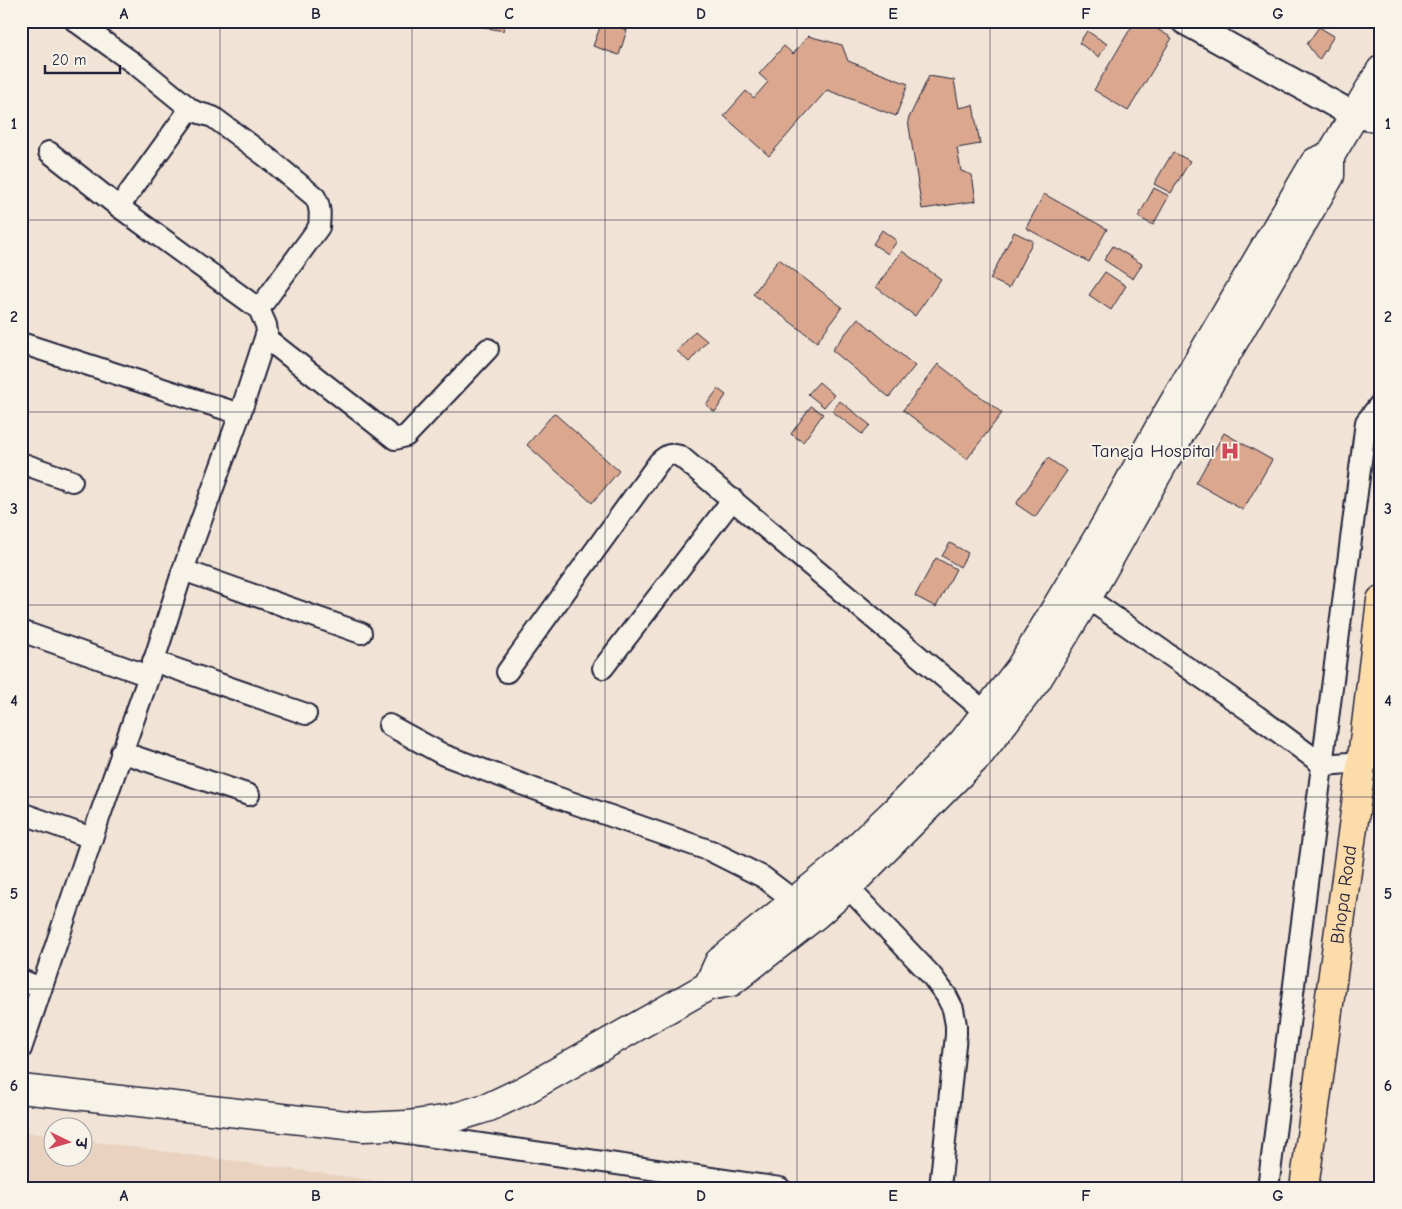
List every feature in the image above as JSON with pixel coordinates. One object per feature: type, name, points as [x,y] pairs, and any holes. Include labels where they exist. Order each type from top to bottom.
[{"type":"main road","points":[[21,1089],[364,1127],[407,1125],[450,1119],[489,1107],[525,1090],[708,986],[719,962],[805,909],[840,879],[893,813],[963,742],[994,719],[1037,680],[1087,598],[1186,423],[1330,176],[1330,156],[1381,70]]},
{"type":"main road","points":[[994,719],[1020,668],[1106,524],[1163,421],[1315,162],[1330,156]]},
{"type":"main road","name":"Bhopa Road","points":[[1304,1188],[1310,1137],[1371,760],[1381,600]]},
{"type":"street","points":[[75,21],[138,67],[193,111],[213,117],[268,158],[315,197],[319,204],[319,227],[259,309]]},
{"type":"street","points":[[1184,21],[1354,115],[1381,120]]},
{"type":"street","points":[[119,207],[188,113],[193,111]]},
{"type":"street","points":[[21,1049],[183,570],[266,338],[266,325],[259,309],[119,207],[49,152]]},
{"type":"street","points":[[266,338],[395,439],[406,436],[488,348]]},
{"type":"street","points":[[21,343],[240,414]]},
{"type":"street","points":[[1268,1188],[1366,422],[1381,403]]},
{"type":"street","points":[[507,672],[659,462],[668,454],[674,454],[680,456],[732,499],[994,719]]},
{"type":"street","points":[[21,463],[72,481]]},
{"type":"street","points":[[603,668],[732,499]]},
{"type":"street","points":[[183,570],[361,633]]},
{"type":"street","points":[[1087,598],[1257,716],[1323,765],[1371,760]]},
{"type":"street","points":[[21,631],[306,714]]},
{"type":"street","points":[[389,725],[420,743],[458,760],[556,797],[711,851],[763,877],[805,909]]},
{"type":"street","points":[[122,752],[249,795]]},
{"type":"street","points":[[21,813],[92,838]]},
{"type":"street","points":[[840,879],[930,975],[946,995],[953,1009],[956,1035],[940,1188]]},
{"type":"street","points":[[21,980],[41,988]]},
{"type":"street","points":[[364,1127],[780,1188]]},
{"type":"shaded area","points":[[21,1131],[42,1134],[42,1166],[92,1166],[92,1141],[429,1188],[21,1188]]},
{"type":"building","points":[[480,21],[505,21],[503,31],[479,26]]},
{"type":"building","points":[[1135,21],[1144,21],[1172,38],[1128,111],[1094,90]]},
{"type":"building","points":[[602,22],[627,30],[619,55],[593,46]]},
{"type":"building","points":[[1319,27],[1334,36],[1319,60],[1307,44]]},
{"type":"building","points":[[1087,31],[1107,44],[1099,57],[1079,43]]},
{"type":"building","points":[[808,36],[842,45],[848,61],[908,84],[896,116],[827,90],[769,156],[724,116],[746,91],[754,98],[768,82],[759,74],[784,46],[793,54]]},
{"type":"building","points":[[929,76],[954,80],[959,108],[973,105],[980,144],[957,148],[961,171],[972,175],[976,201],[922,209],[908,120]]},
{"type":"building","points":[[1173,152],[1190,161],[1171,193],[1154,184]]},
{"type":"building","points":[[1154,188],[1169,196],[1153,225],[1138,217]]},
{"type":"building","points":[[1044,194],[1107,229],[1089,262],[1026,228]]},
{"type":"building","points":[[882,230],[897,241],[888,254],[873,244]]},
{"type":"building","points":[[1014,232],[1033,241],[1009,288],[990,279]]},
{"type":"building","points":[[1113,246],[1142,264],[1133,279],[1104,260]]},
{"type":"building","points":[[902,251],[941,279],[915,316],[876,287]]},
{"type":"building","points":[[779,259],[842,307],[817,342],[753,294]]},
{"type":"building","points":[[1105,272],[1126,286],[1111,310],[1089,295]]},
{"type":"building","points":[[858,318],[915,366],[889,397],[832,350]]},
{"type":"building","points":[[695,331],[707,341],[689,362],[677,351]]},
{"type":"building","points":[[938,364],[1002,413],[967,459],[903,410]]},
{"type":"building","points":[[819,382],[834,395],[824,407],[808,394]]},
{"type":"building","points":[[718,389],[726,395],[715,412],[706,405]]},
{"type":"building","points":[[840,401],[870,425],[862,434],[832,411]]},
{"type":"building","points":[[811,406],[823,414],[803,442],[791,434]]},
{"type":"building","points":[[554,413],[619,471],[592,503],[527,445]]},
{"type":"building","points":[[1224,433],[1272,460],[1243,510],[1196,483]]},
{"type":"building","points":[[1048,458],[1067,471],[1035,517],[1016,504]]},
{"type":"building","points":[[950,543],[968,553],[960,567],[942,556]]},
{"type":"building","points":[[936,558],[956,569],[936,607],[915,596]]},
{"type":"place","name":"Taneja Hospital","points":[[1230,451]]}]
